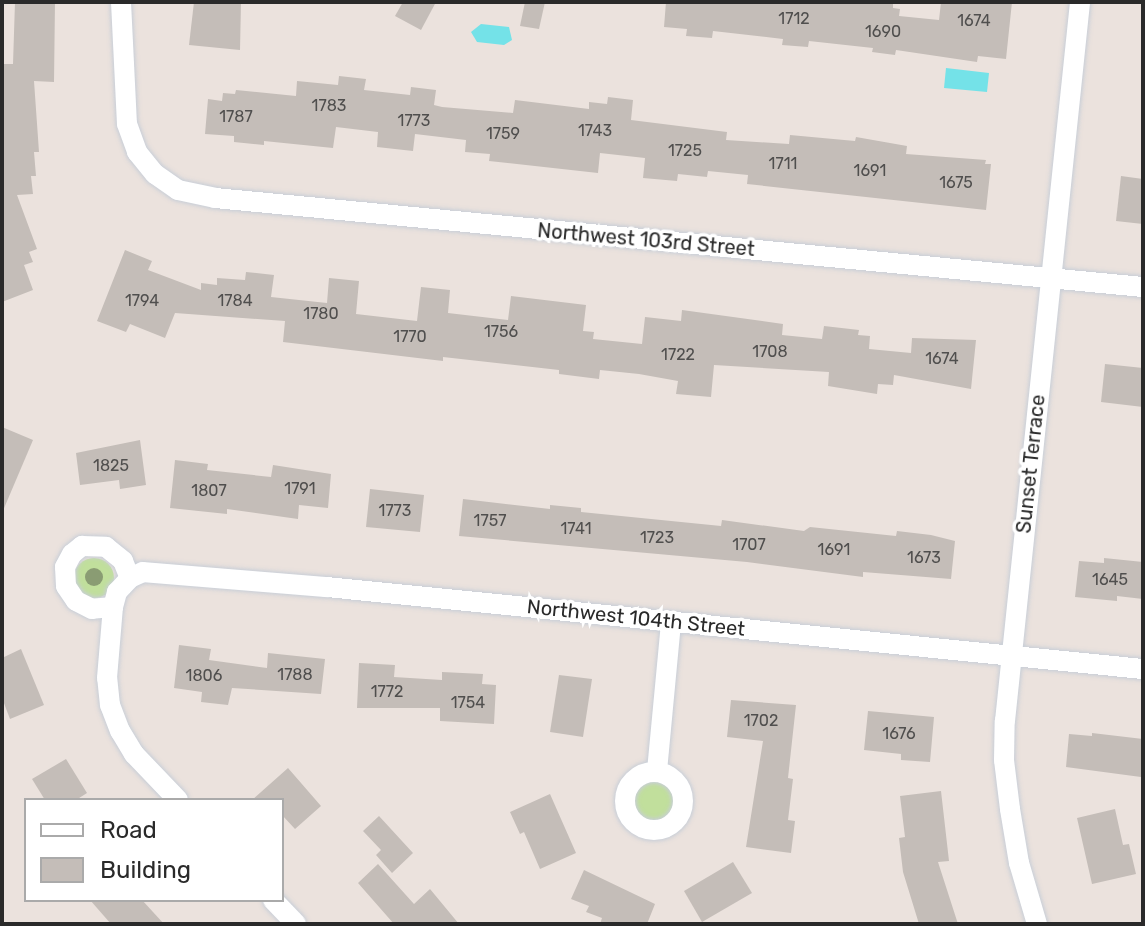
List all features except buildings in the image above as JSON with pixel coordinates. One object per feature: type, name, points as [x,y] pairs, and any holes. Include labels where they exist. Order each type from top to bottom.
[{"type":"street","name":"Northwest 103rd Street","points":[[121,2],[127,124],[137,152],[155,174],[178,190],[215,198],[1143,287]]},
{"type":"street","name":"Sunset Terrace","points":[[1037,924],[1019,863],[1004,760],[1010,656],[1080,2]]},
{"type":"street","points":[[113,607],[92,609],[76,601],[66,586],[65,567],[72,554],[82,546],[106,547],[123,561],[130,578],[117,592],[113,607],[107,678],[110,705],[120,731],[134,754],[176,798]]},
{"type":"street","name":"Northwest 104th Street","points":[[130,578],[157,572],[1143,669]]},
{"type":"street","points":[[657,771],[671,622]]},
{"type":"street","points":[[275,902],[296,924]]},
{"type":"green space","points":[[94,558],[108,564],[114,578],[108,592],[94,598],[80,592],[74,578],[80,564]]},
{"type":"green space","points":[[654,781],[668,787],[674,801],[668,815],[654,821],[640,815],[634,801],[640,787]]},
{"type":"water","points":[[481,24],[509,27],[512,40],[504,45],[477,42],[471,32]]},
{"type":"water","points":[[946,68],[989,73],[987,92],[944,88]]}]
